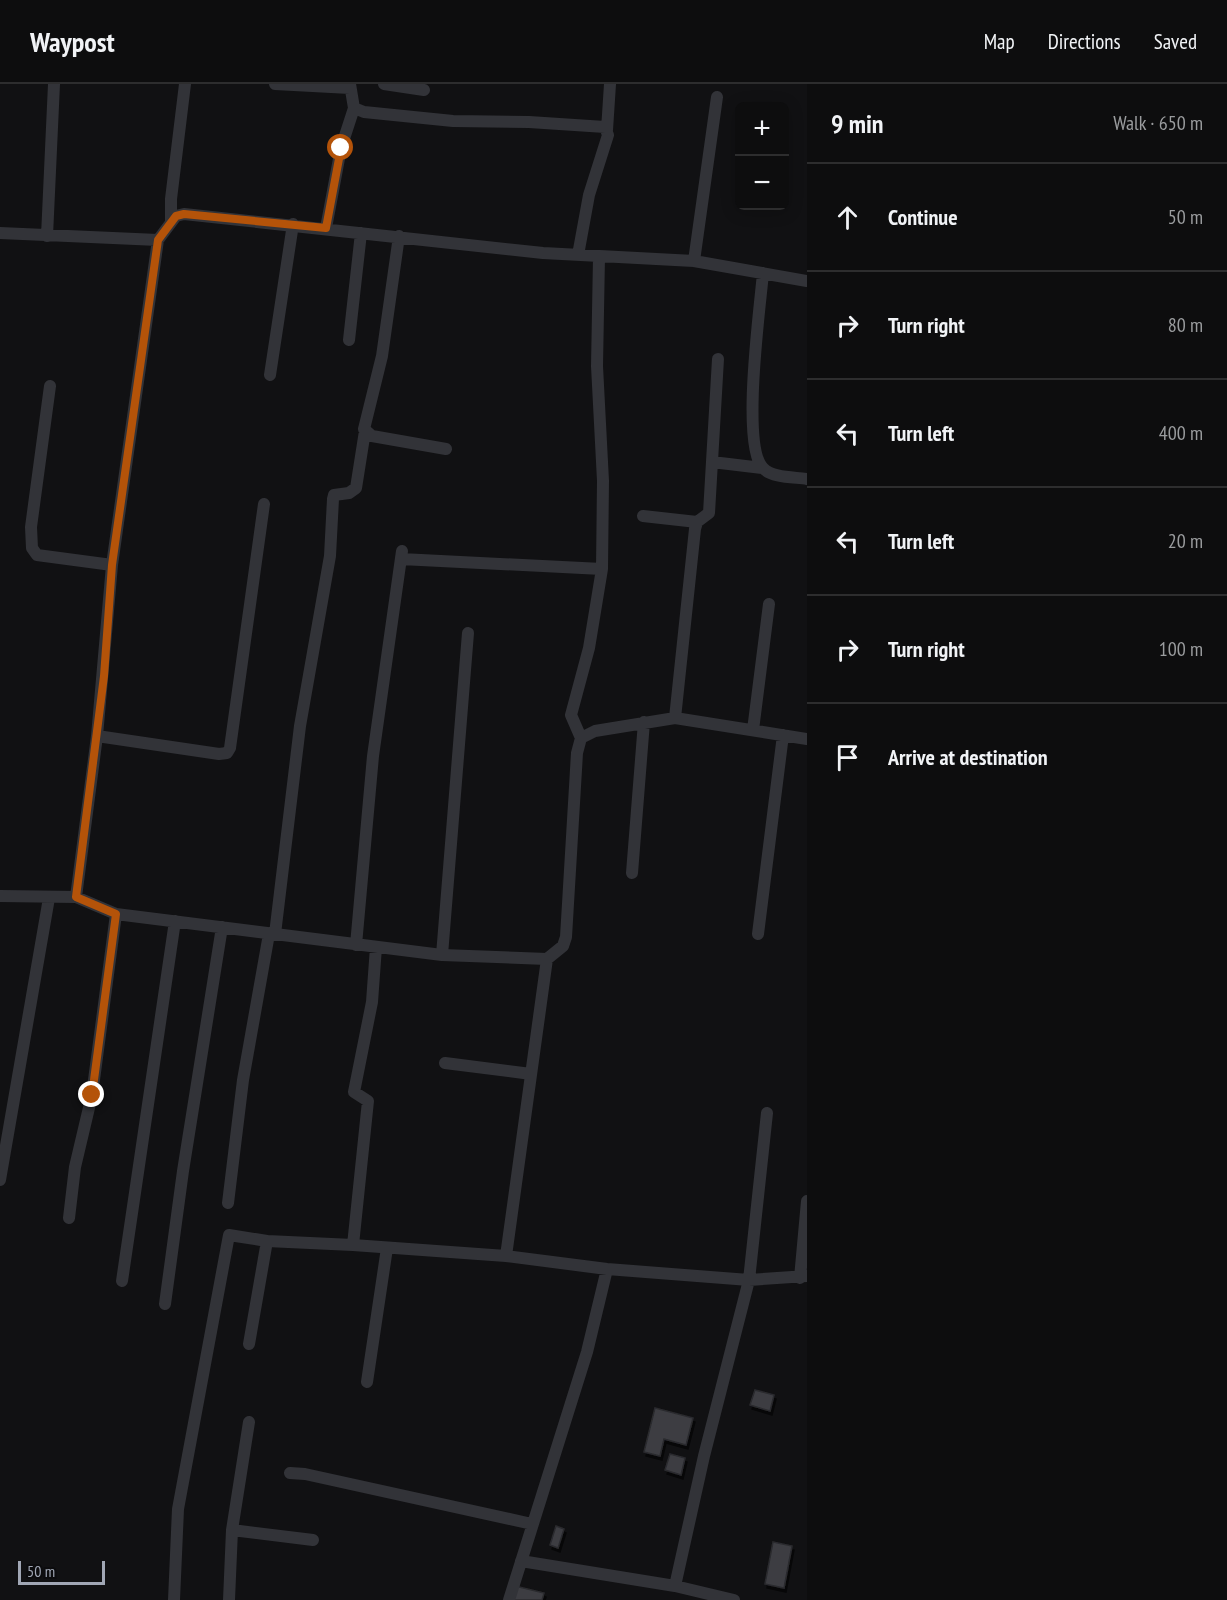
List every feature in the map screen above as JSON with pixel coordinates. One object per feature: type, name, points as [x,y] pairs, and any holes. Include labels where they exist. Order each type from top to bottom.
[{"type":"street","points":[[47,236],[54,84]]},
{"type":"street","points":[[171,222],[171,200],[185,84]]},
{"type":"street","points":[[275,84],[350,86],[354,108],[341,148],[326,228]]},
{"type":"street","points":[[384,84],[423,90]]},
{"type":"street","points":[[578,255],[589,195],[606,140],[610,84]]},
{"type":"street","points":[[694,261],[717,97]]},
{"type":"street","points":[[354,108],[364,112],[427,119],[601,125],[607,130]]},
{"type":"street","points":[[76,897],[97,736],[112,565],[158,240],[176,216],[184,214],[599,257],[694,261],[807,280]]},
{"type":"street","points":[[270,375],[293,225]]},
{"type":"street","points":[[0,232],[158,240]]},
{"type":"street","points":[[348,340],[361,233]]},
{"type":"street","points":[[228,1203],[243,1080],[272,934],[300,726],[330,556],[333,499],[338,494],[349,494],[356,488],[366,412],[382,356],[399,236]]},
{"type":"street","points":[[0,896],[76,897],[116,914],[442,955],[547,959],[563,946],[566,938],[577,753],[581,738],[572,715],[589,648],[602,569],[603,481],[597,366],[599,257]]},
{"type":"street","points":[[762,468],[754,449],[752,420],[763,273]]},
{"type":"street","points":[[643,516],[697,522],[710,513],[718,359]]},
{"type":"street","points":[[50,386],[31,527],[32,548],[37,555],[112,565]]},
{"type":"street","points":[[364,431],[372,436],[446,448]]},
{"type":"street","points":[[712,462],[762,468],[768,472],[807,479]]},
{"type":"street","points":[[97,736],[219,754],[227,753],[230,748],[264,504]]},
{"type":"street","points":[[675,718],[697,522]]},
{"type":"street","points":[[356,945],[373,756],[401,555],[602,569]]},
{"type":"street","points":[[753,730],[769,604]]},
{"type":"street","points":[[442,955],[468,633]]},
{"type":"street","points":[[581,738],[589,733],[675,718],[807,739]]},
{"type":"street","points":[[632,873],[644,722]]},
{"type":"street","points":[[758,934],[783,735]]},
{"type":"street","points":[[0,1180],[49,898]]},
{"type":"street","points":[[69,1218],[75,1167],[92,1095],[116,914]]},
{"type":"street","points":[[122,1281],[175,921]]},
{"type":"street","points":[[165,1304],[183,1171],[222,927]]},
{"type":"street","points":[[353,1245],[368,1101],[354,1092],[372,1002],[376,947]]},
{"type":"street","points":[[506,1256],[547,959]]},
{"type":"street","points":[[445,1063],[531,1074]]},
{"type":"street","points":[[675,1586],[704,1456],[749,1280],[766,1113]]},
{"type":"street","points":[[174,1600],[178,1509],[230,1235],[267,1241],[506,1256],[607,1269],[749,1280],[803,1277],[807,1202]]},
{"type":"street","points":[[249,1344],[267,1241]]},
{"type":"street","points":[[367,1382],[387,1248]]},
{"type":"street","points":[[509,1600],[587,1352],[607,1269]]},
{"type":"street","points":[[229,1600],[232,1530],[249,1422]]},
{"type":"street","points":[[290,1473],[305,1473],[532,1524]]},
{"type":"street","points":[[232,1530],[313,1540]]},
{"type":"street","points":[[521,1561],[675,1586],[734,1600]]},
{"type":"building","points":[[755,1390],[774,1395],[770,1411],[750,1405]]},
{"type":"building","points":[[655,1408],[693,1418],[686,1445],[664,1439],[660,1456],[644,1452]]},
{"type":"building","points":[[670,1454],[685,1458],[681,1475],[665,1470]]},
{"type":"building","points":[[556,1526],[564,1529],[558,1548],[550,1545]]},
{"type":"building","points":[[773,1542],[792,1546],[784,1588],[765,1584]]},
{"type":"building","points":[[515,1586],[544,1593],[542,1600],[512,1600]]},
{"type":"route","points":[[92,1095],[116,914],[76,897],[104,676],[112,565],[131,417],[158,240],[176,216],[184,214],[326,228],[341,148]]}]
